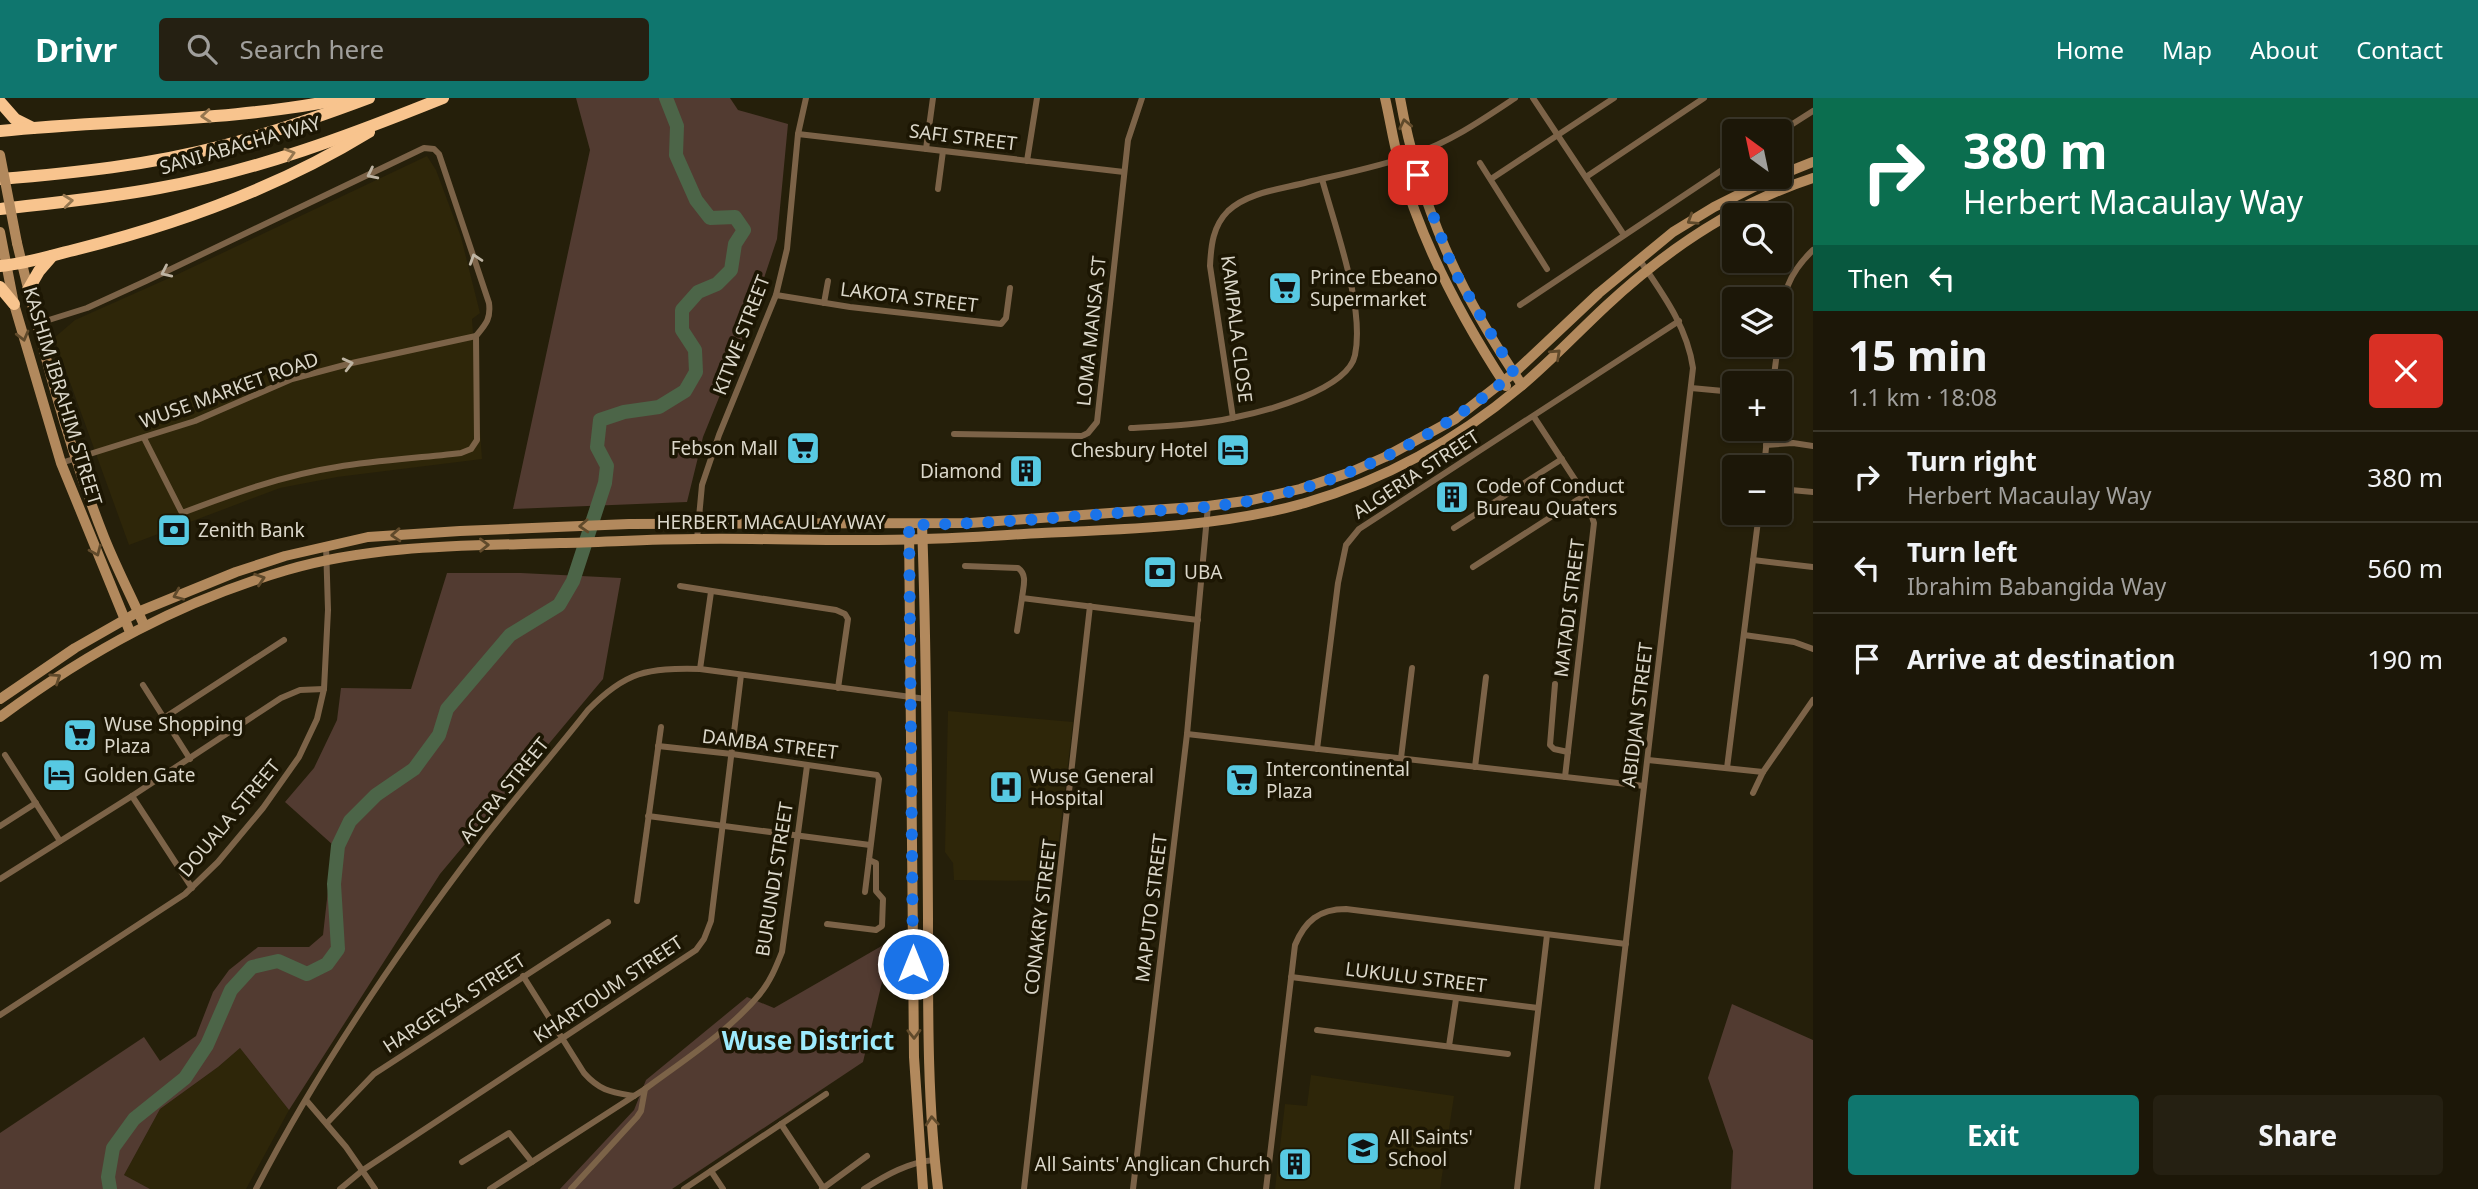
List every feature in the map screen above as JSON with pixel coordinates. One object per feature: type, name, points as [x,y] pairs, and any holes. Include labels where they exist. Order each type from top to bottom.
[{"type":"highway","points":[[0,131],[284,109],[347,98]]},
{"type":"highway","name":"SANI ABACHA WAY","points":[[0,179],[134,163],[221,147],[369,98]]},
{"type":"highway","name":"SANI ABACHA WAY","points":[[0,209],[148,190],[212,177],[304,150],[443,98]]},
{"type":"highway","points":[[0,102],[15,119],[33,128]]},
{"type":"highway","points":[[3,266],[179,220],[333,155],[391,119]]},
{"type":"highway","points":[[28,290],[52,255]]},
{"type":"highway","points":[[0,287],[15,304]]},
{"type":"main road","points":[[1385,98],[1398,160],[1441,276],[1511,394]]},
{"type":"main road","points":[[1400,98],[1423,195],[1453,269],[1522,385]]},
{"type":"main road","name":"KASHIM IBRAHIM STREET","points":[[0,155],[36,324],[76,460],[104,537],[144,625]]},
{"type":"main road","points":[[1792,170],[1813,162]]},
{"type":"main road","name":"HERBERT MACAULAY WAY","points":[[0,717],[83,660],[144,625],[243,584],[327,560],[416,548],[697,539],[909,540],[1096,530],[1208,521],[1304,503],[1355,486],[1425,453],[1465,429],[1522,385],[1647,271],[1697,234],[1735,212],[1813,178]]},
{"type":"main road","name":"HERBERT MACAULAY WAY","points":[[0,699],[75,648],[138,612],[236,572],[326,545],[388,535],[629,524],[922,525],[1208,506],[1300,489],[1385,457],[1455,419],[1514,373],[1638,259],[1673,232],[1750,189]]},
{"type":"main road","name":"KASHIM IBRAHIM STREET","points":[[0,232],[3,266],[61,463],[130,632]]},
{"type":"main road","points":[[909,525],[913,1002],[919,1161],[923,1189]]},
{"type":"main road","points":[[922,525],[928,1024],[934,1160],[938,1189]]},
{"type":"street","name":"KITWE STREET","points":[[697,539],[702,485],[719,435],[776,295],[787,249],[798,134],[806,98]]},
{"type":"street","points":[[926,149],[933,98]]},
{"type":"street","points":[[1027,160],[1037,98]]},
{"type":"street","name":"LOMA MANSA ST","points":[[954,435],[1082,436],[1093,429],[1097,422],[1128,140],[1142,98]]},
{"type":"street","points":[[1322,179],[1412,156],[1450,139],[1515,98]]},
{"type":"street","points":[[1533,98],[1624,235]]},
{"type":"street","points":[[1491,179],[1614,98]]},
{"type":"street","points":[[1586,177],[1704,98]]},
{"type":"street","points":[[1792,124],[1813,111]]},
{"type":"street","name":"SAFI STREET","points":[[798,134],[1125,172]]},
{"type":"street","points":[[36,324],[87,308],[424,148],[434,149],[439,154],[491,316],[476,336],[477,440],[471,449],[461,453],[337,467],[284,478],[182,513],[144,438]]},
{"type":"street","points":[[938,189],[943,151]]},
{"type":"street","points":[[1480,163],[1548,269]]},
{"type":"street","points":[[1520,305],[1722,170]]},
{"type":"street","name":"KAMPALA CLOSE","points":[[1322,179],[1357,312],[1357,335],[1352,364],[1336,381],[1313,393],[1233,418],[1210,265],[1216,226],[1229,210],[1249,198],[1322,179]]},
{"type":"street","points":[[1787,287],[1799,263],[1813,250]]},
{"type":"street","name":"ABIDJAN STREET","points":[[1597,1189],[1693,368],[1690,347],[1679,321],[1638,259]]},
{"type":"street","points":[[824,303],[828,281]]},
{"type":"street","name":"LAKOTA STREET","points":[[776,295],[1001,324],[1006,318],[1010,288]]},
{"type":"street","name":"ALGERIA STREET","points":[[1317,749],[1338,583],[1346,545],[1359,529],[1679,321]]},
{"type":"street","name":"WUSE MARKET ROAD","points":[[61,463],[204,418],[292,379],[476,336]]},
{"type":"street","points":[[1691,388],[1722,391]]},
{"type":"street","name":"MATADI STREET","points":[[1534,417],[1585,495],[1592,512],[1594,534],[1565,777]]},
{"type":"street","points":[[1131,428],[1184,425],[1233,418]]},
{"type":"street","points":[[1765,455],[1766,441]]},
{"type":"street","points":[[1766,445],[1793,443],[1813,446]]},
{"type":"street","points":[[1454,528],[1562,458]]},
{"type":"street","points":[[1792,490],[1813,492]]},
{"type":"street","points":[[1473,567],[1585,495]]},
{"type":"street","name":"MAPUTO STREET","points":[[1133,1189],[1187,734],[1208,506]]},
{"type":"street","points":[[1727,768],[1758,525]]},
{"type":"street","name":"DOUALA STREET","points":[[0,1015],[191,888],[218,862],[299,757],[317,719],[324,689],[328,610],[326,545]]},
{"type":"street","points":[[1753,561],[1813,567]]},
{"type":"street","points":[[965,566],[1018,568],[1024,573],[1017,631]]},
{"type":"street","points":[[680,586],[836,610],[845,614],[848,619],[838,688]]},
{"type":"street","points":[[700,669],[711,592]]},
{"type":"street","points":[[1021,598],[1198,620]]},
{"type":"street","name":"CONAKRY STREET","points":[[1024,1189],[1090,606]]},
{"type":"street","points":[[1744,635],[1794,642],[1813,649]]},
{"type":"street","points":[[164,718],[284,640]]},
{"type":"street","name":"ACCRA STREET","points":[[256,1189],[306,1100],[376,989],[460,871],[588,710],[622,681],[644,671],[664,668],[700,669],[926,699]]},
{"type":"street","points":[[1401,758],[1412,668]]},
{"type":"street","name":"KHARTOUM STREET","points":[[340,1189],[363,1170],[696,950],[704,939],[711,920],[741,675]]},
{"type":"street","points":[[1475,767],[1486,677]]},
{"type":"street","points":[[1555,684],[1550,745],[1554,749],[1568,752]]},
{"type":"street","points":[[144,685],[190,759]]},
{"type":"street","points":[[0,879],[281,698],[300,690],[324,689]]},
{"type":"street","points":[[1753,793],[1763,772],[1813,700]]},
{"type":"street","points":[[637,901],[661,727]]},
{"type":"street","points":[[1187,734],[1644,786]]},
{"type":"street","name":"DAMBA STREET","points":[[658,746],[877,775],[879,779],[870,845]]},
{"type":"street","points":[[5,755],[60,841]]},
{"type":"street","points":[[1648,760],[1763,772]]},
{"type":"street","name":"BURUNDI STREET","points":[[490,1189],[645,1089],[739,1015],[760,994],[774,972],[782,952],[807,766]]},
{"type":"street","points":[[132,796],[191,888]]},
{"type":"street","points":[[0,825],[36,803]]},
{"type":"street","points":[[648,816],[870,845],[865,892]]},
{"type":"street","points":[[827,924],[876,930],[882,926],[883,899],[876,891],[876,863],[869,860]]},
{"type":"street","points":[[1266,1189],[1295,946],[1302,930],[1314,918],[1334,909],[1626,944]]},
{"type":"street","name":"HARGEYSA STREET","points":[[327,1123],[374,1074],[608,922]]},
{"type":"street","points":[[1517,1189],[1547,934]]},
{"type":"street","points":[[523,976],[562,1040],[594,1085],[608,1092],[634,1096]]},
{"type":"street","name":"LUKULU STREET","points":[[1291,977],[1538,1008]]},
{"type":"street","points":[[1449,1046],[1456,999]]},
{"type":"street","points":[[1317,1030],[1508,1054]]},
{"type":"street","points":[[570,1189],[637,1118],[645,1089]]},
{"type":"street","points":[[684,1189],[826,1094]]},
{"type":"street","points":[[306,1100],[327,1123],[375,1189]]},
{"type":"street","points":[[781,1124],[823,1189],[867,1156]]},
{"type":"street","points":[[462,1162],[509,1133],[533,1162]]},
{"type":"street","points":[[864,1189],[894,1171],[919,1161],[934,1160]]},
{"type":"street","points":[[711,1171],[723,1189]]},
{"type":"shaded area","points":[[576,98],[730,98],[738,110],[788,124],[777,239],[748,326],[703,437],[687,502],[513,509],[590,150]]},
{"type":"shaded area","points":[[427,156],[436,170],[461,237],[480,313],[472,319],[482,459],[337,477],[280,488],[129,545],[54,338],[75,320]]},
{"type":"shaded area","points":[[447,573],[521,573],[621,578],[603,679],[440,874],[289,1110],[240,1048],[160,1109],[124,1175],[150,1189],[0,1189],[0,1133],[144,1037],[160,1061],[196,1036],[213,992],[229,970],[258,947],[309,947],[323,935],[333,845],[285,802],[314,768],[337,720],[341,688],[411,689]]},
{"type":"shaded area","name":"Wuse General Hospital","points":[[948,711],[1073,722],[1054,881],[954,880],[953,863],[945,852]]},
{"type":"shaded area","points":[[892,940],[863,1062],[672,1189],[560,1189],[634,1110],[646,1080],[747,997],[774,1008]]},
{"type":"shaded area","points":[[1732,1004],[1813,1040],[1813,1189],[1731,1189],[1733,1151],[1708,1078]]},
{"type":"shaded area","points":[[240,1048],[289,1110],[246,1189],[150,1189],[124,1175],[160,1109]]},
{"type":"shaded area","name":"All Saints' School","points":[[1311,1075],[1454,1096],[1440,1189],[1275,1189],[1285,1104],[1307,1106]]},
{"type":"waterway","points":[[110,1189],[108,1177],[113,1148],[134,1119],[185,1078],[207,1045],[231,990],[252,967],[278,961],[307,974],[327,964],[338,949],[334,884],[338,846],[350,821],[376,795],[414,769],[439,735],[447,709],[510,635],[559,605],[573,581],[605,483],[607,466],[597,447],[600,420],[624,412],[659,407],[685,391],[696,372],[695,350],[682,330],[682,310],[698,292],[717,284],[731,270],[735,244],[744,230],[735,217],[710,218],[696,200],[676,155],[677,126],[666,98]]},
{"type":"place","name":"Prince Ebeano Supermarket","points":[[1285,288]]},
{"type":"place","name":"Febson Mall","points":[[803,448]]},
{"type":"place","name":"Chesbury Hotel","points":[[1233,450]]},
{"type":"place","name":"Diamond","points":[[1026,471]]},
{"type":"place","name":"Code of Conduct Bureau Quaters","points":[[1452,497]]},
{"type":"place","name":"Zenith Bank","points":[[174,530]]},
{"type":"place","name":"UBA","points":[[1160,572]]},
{"type":"place","name":"Wuse Shopping Plaza","points":[[80,735]]},
{"type":"place","name":"Golden Gate","points":[[59,775]]},
{"type":"place","name":"Intercontinental Plaza","points":[[1242,780]]},
{"type":"place","name":"Wuse General Hospital","points":[[1006,787]]},
{"type":"place","name":"All Saints' School","points":[[1363,1148]]},
{"type":"place","name":"All Saints' Anglican Church","points":[[1295,1164]]},
{"type":"district","name":"Wuse District","points":[[808,1041]]},
{"type":"route","points":[[913,964],[909,525],[1095,515],[1252,500],[1300,489],[1351,472],[1401,449],[1455,419],[1514,373],[1453,269],[1423,195],[1418,175]]}]
